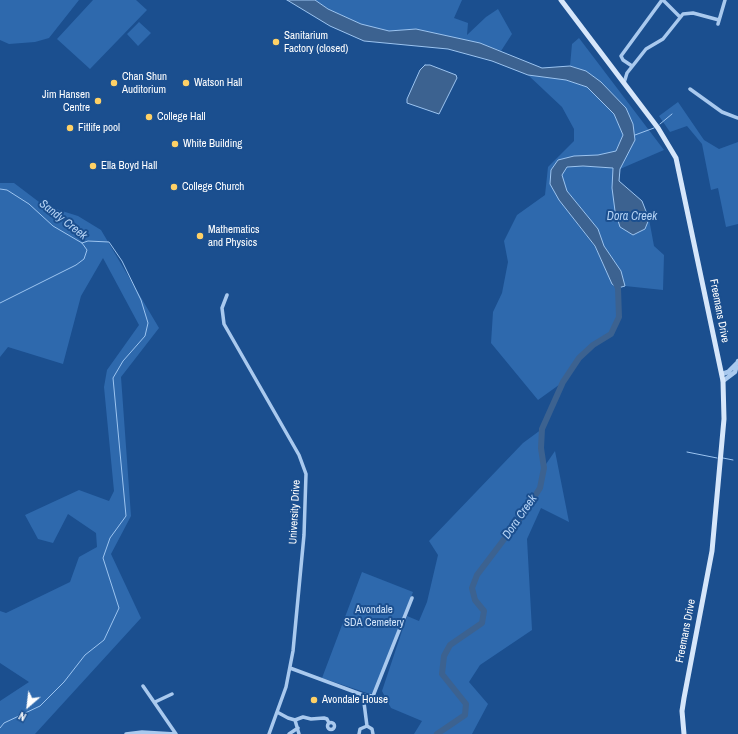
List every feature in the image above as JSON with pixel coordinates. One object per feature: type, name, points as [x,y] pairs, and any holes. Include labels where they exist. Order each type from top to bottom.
[{"type":"main road","name":"Freemans Drive","points":[[561,0],[658,128],[676,158],[722,374],[724,419],[712,551],[684,698],[684,734]]},
{"type":"street","points":[[632,66],[623,60],[621,56],[662,0],[680,17]]},
{"type":"street","points":[[624,83],[627,73],[646,49],[663,39],[683,14],[693,13],[719,22],[725,0]]},
{"type":"street","points":[[615,72],[623,74],[627,73]]},
{"type":"street","points":[[690,89],[722,112],[738,118]]},
{"type":"street","name":"University Drive","points":[[227,295],[222,308],[224,324],[299,455],[306,474],[296,630],[290,668],[278,712],[269,734]]},
{"type":"street","points":[[722,374],[728,372],[738,362]]},
{"type":"street","points":[[723,381],[736,372],[738,362]]},
{"type":"street","points":[[290,668],[363,695],[371,696],[375,694],[412,598]]},
{"type":"street","points":[[143,686],[176,734]]},
{"type":"street","points":[[155,702],[172,694]]},
{"type":"street","points":[[363,695],[366,726]]},
{"type":"street","points":[[278,712],[295,720],[303,717],[311,719],[324,718],[328,719],[329,723]]},
{"type":"street","points":[[295,720],[300,734]]},
{"type":"street","points":[[359,734],[360,729],[366,726]]},
{"type":"street","points":[[366,726],[372,729],[373,734]]},
{"type":"street","points":[[289,734],[298,728]]},
{"type":"street","points":[[126,734],[152,732],[176,734]]},
{"type":"green space","points":[[0,0],[79,0],[49,38],[35,42],[9,44],[0,40]]},
{"type":"green space","points":[[93,0],[136,0],[147,10],[90,69],[57,39]]},
{"type":"green space","points":[[315,0],[462,0],[454,18],[468,23],[467,35],[486,17],[498,9],[512,34],[501,51],[480,43],[416,29],[389,31],[361,24],[328,9]]},
{"type":"green space","points":[[139,22],[151,33],[138,46],[127,34]]},
{"type":"green space","points":[[579,38],[664,150],[620,169],[635,140],[633,124],[626,108],[601,82],[586,71],[570,66],[572,44]]},
{"type":"green space","points":[[528,75],[566,80],[587,87],[614,114],[623,135],[616,151],[598,155],[574,156],[558,160],[559,200],[595,247],[612,284],[618,288],[619,317],[611,334],[593,345],[579,358],[563,382],[538,400],[491,343],[493,312],[502,293],[508,262],[504,241],[517,215],[545,195],[548,167],[574,141],[574,129],[562,107]]},
{"type":"green space","points":[[678,102],[704,140],[719,149],[738,142],[738,224],[726,227],[718,188],[711,190],[702,144],[687,126],[670,132],[659,116]]},
{"type":"green space","points":[[583,166],[614,168],[612,188],[645,229],[649,219],[654,246],[664,255],[663,290],[625,286],[621,271],[604,246],[598,229],[567,191],[561,175],[567,167]]},
{"type":"green space","points":[[0,183],[14,183],[43,205],[78,216],[101,230],[159,328],[121,377],[131,516],[111,554],[141,618],[35,734],[0,734],[0,701],[29,682],[0,663],[0,611],[6,613],[70,582],[79,557],[97,547],[96,533],[68,514],[53,543],[38,539],[25,515],[79,490],[109,501],[114,491],[104,387],[107,370],[139,325],[103,258],[81,296],[63,364],[8,347],[0,357]]},
{"type":"green space","points":[[542,429],[541,448],[544,467],[555,451],[569,522],[541,508],[527,539],[532,630],[480,665],[469,682],[488,704],[472,734],[414,734],[422,721],[391,708],[382,691],[407,616],[419,621],[427,602],[438,555],[429,541],[523,443]]},
{"type":"green space","name":"Avondale SDA Cemetery","points":[[362,572],[413,592],[374,693],[370,694],[322,678]]},
{"type":"water","name":"Dora Creek","points":[[287,0],[315,0],[328,9],[361,24],[389,31],[416,29],[480,43],[542,68],[570,66],[586,71],[601,82],[626,108],[633,124],[635,140],[620,169],[619,181],[642,201],[649,219],[645,229],[633,235],[620,227],[615,211],[612,188],[613,168],[583,166],[567,167],[562,175],[567,191],[598,229],[604,246],[621,271],[625,286],[618,288],[612,284],[595,246],[559,200],[550,184],[551,170],[558,160],[574,156],[598,155],[616,151],[623,135],[614,114],[587,87],[566,80],[528,75],[492,61],[448,49],[364,41],[330,26]]},
{"type":"water","points":[[425,65],[430,65],[456,75],[457,78],[439,114],[407,103],[407,99],[420,70]]},
{"type":"waterway","points":[[660,124],[672,114]]},
{"type":"waterway","points":[[635,135],[654,128]]},
{"type":"waterway","name":"Sandy Creek","points":[[0,189],[7,190],[29,204],[53,226],[82,243],[87,250],[84,259],[76,265],[0,303]]},
{"type":"waterway","points":[[0,728],[4,723],[40,706],[64,682],[85,655],[104,640],[119,608],[103,558],[110,538],[126,516],[113,378],[123,361],[145,336],[148,323],[141,300],[122,261],[109,242],[88,241],[82,243]]},
{"type":"waterway","name":"Dora Creek","points":[[437,734],[465,715],[466,704],[442,674],[444,656],[450,645],[482,623],[484,611],[475,600],[472,588],[477,575],[524,513],[540,488],[544,468],[541,448],[542,429],[563,382],[579,358],[593,345],[611,334],[619,317],[618,288],[615,281]]},
{"type":"waterway","points":[[687,452],[717,458]]},
{"type":"waterway","points":[[723,458],[733,460]]},
{"type":"place","name":"Sanitarium Factory (closed)","points":[[276,42]]},
{"type":"place","name":"Chan Shun Auditorium","points":[[114,83]]},
{"type":"place","name":"Watson Hall","points":[[186,83]]},
{"type":"place","name":"Jim Hansen Centre","points":[[98,101]]},
{"type":"place","name":"College Hall","points":[[149,117]]},
{"type":"place","name":"Fitlife pool","points":[[70,128]]},
{"type":"place","name":"White Building","points":[[175,144]]},
{"type":"place","name":"Ella Boyd Hall","points":[[93,166]]},
{"type":"place","name":"College Church","points":[[174,187]]},
{"type":"place","name":"Mathematics and Physics","points":[[200,236]]},
{"type":"place","name":"Avondale House","points":[[314,700]]}]
